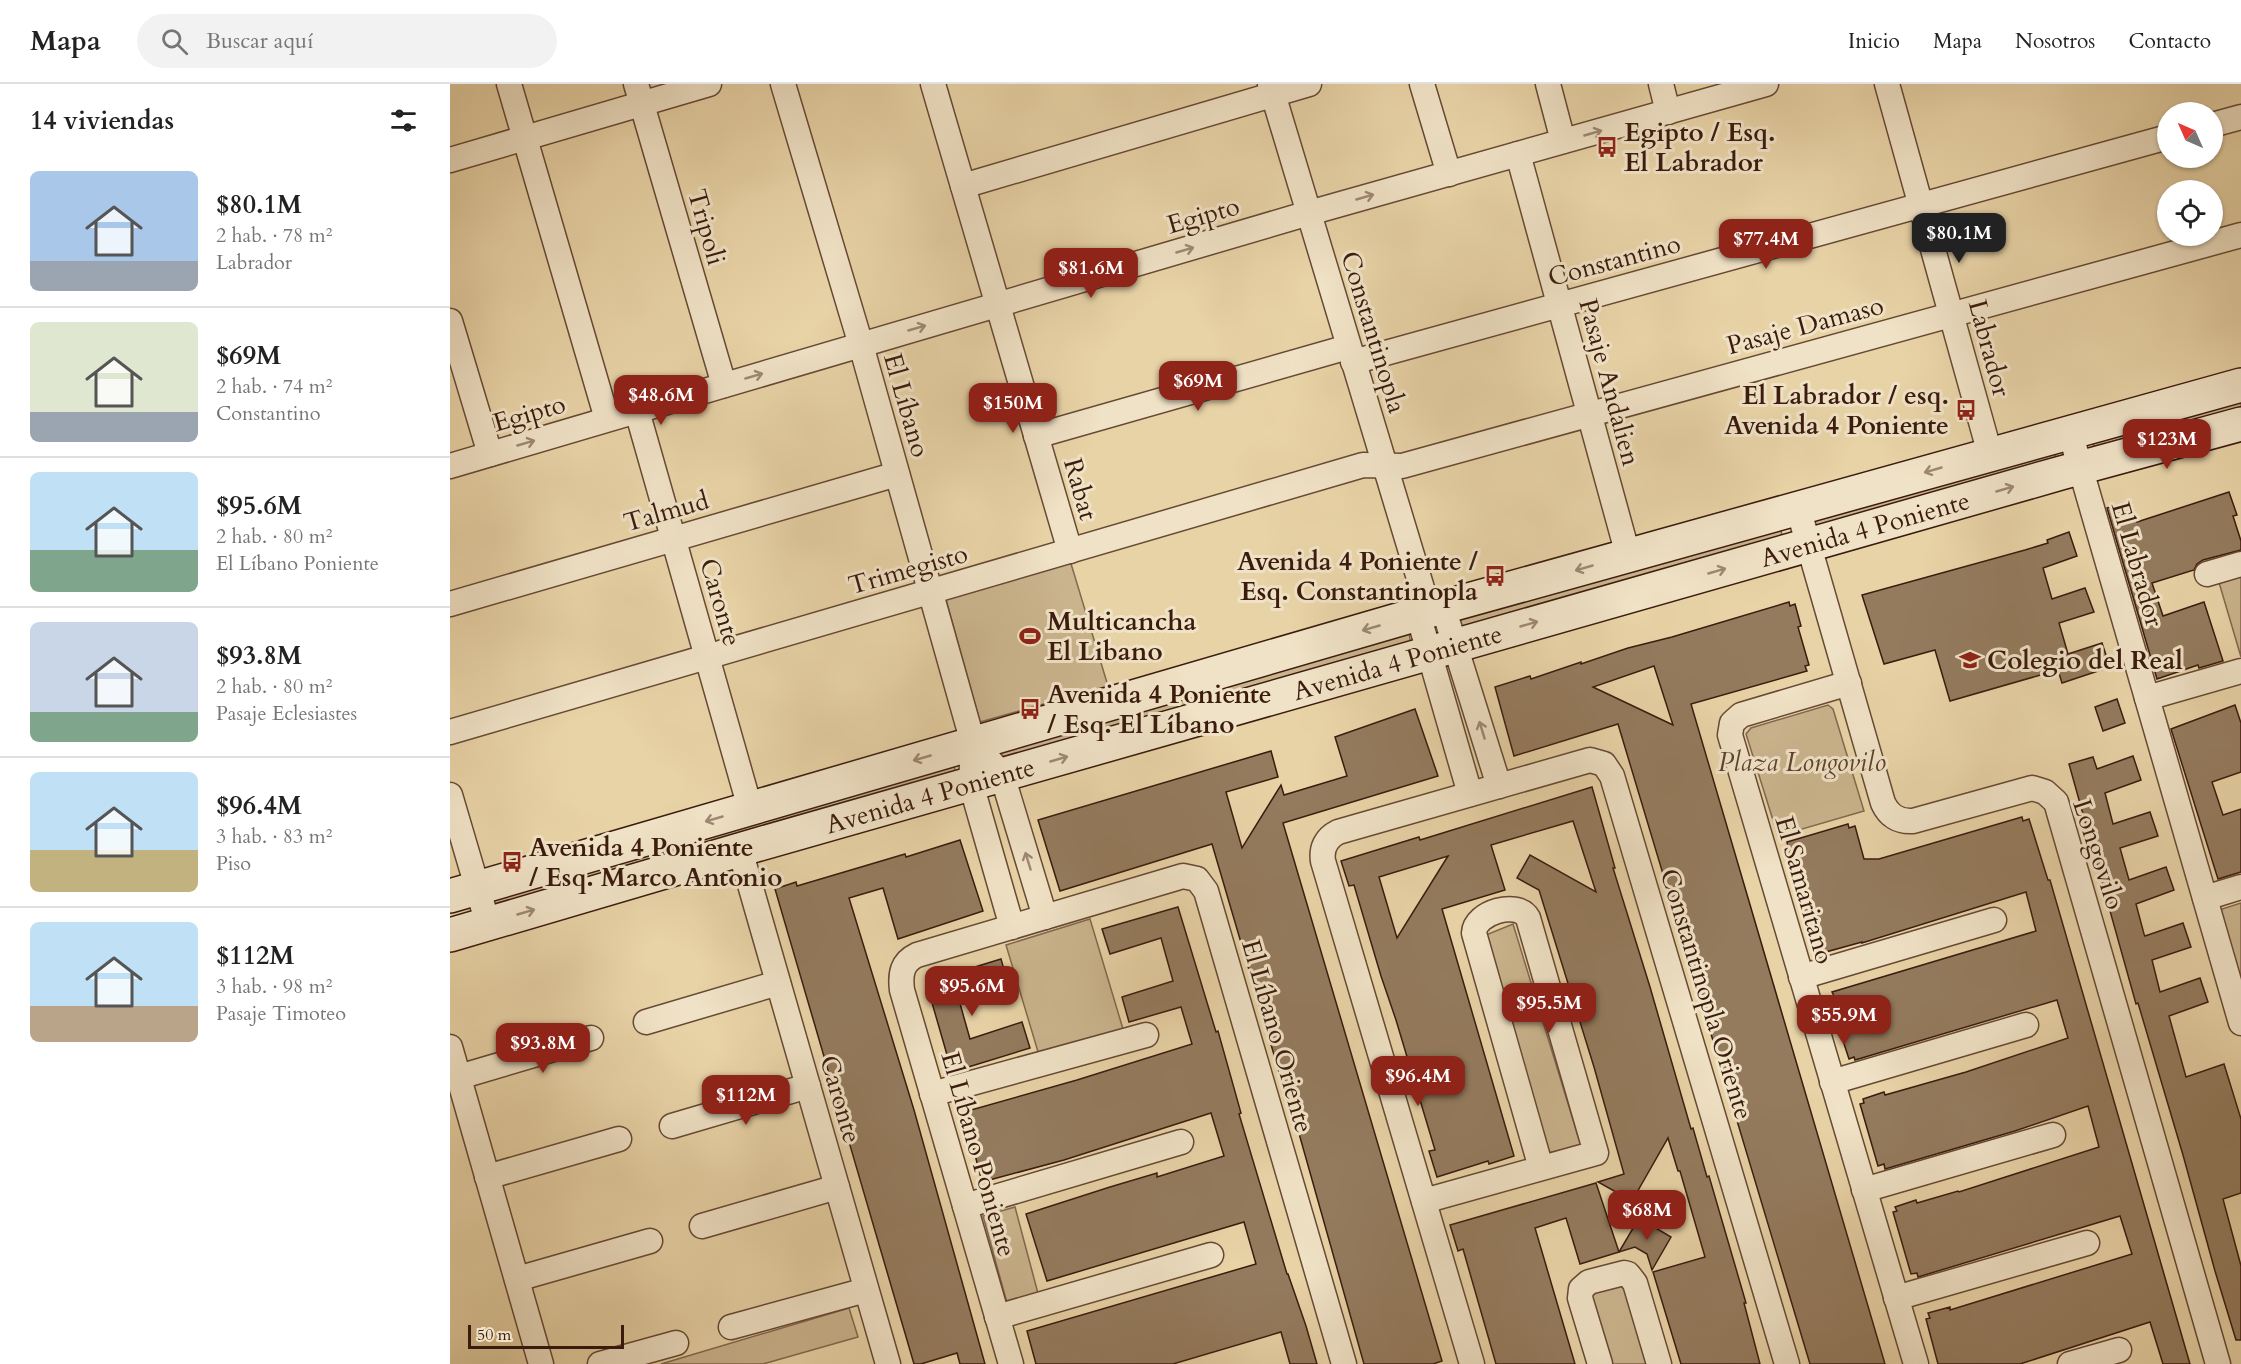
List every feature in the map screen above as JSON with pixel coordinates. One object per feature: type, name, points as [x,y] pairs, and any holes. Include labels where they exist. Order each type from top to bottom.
[{"type":"street","points":[[509,84],[607,419]]},
{"type":"street","points":[[450,160],[525,138],[638,94],[709,84]]},
{"type":"street","name":"El Líbano","points":[[783,84],[861,345],[973,743],[1045,917]]},
{"type":"street","name":"Rabat","points":[[933,84],[1070,551]]},
{"type":"street","points":[[963,186],[1272,89],[1309,84]]},
{"type":"street","points":[[1422,84],[1449,174]]},
{"type":"street","points":[[1548,84],[1563,141]]},
{"type":"street","points":[[1660,84],[1668,111]]},
{"type":"street","name":"Egipto","points":[[450,466],[1308,213],[1766,84]]},
{"type":"street","name":"Labrador","points":[[1887,84],[1990,454]]},
{"type":"street","name":"Constantinopla","points":[[1272,89],[1484,790]]},
{"type":"street","name":"Tripoli","points":[[638,94],[724,385]]},
{"type":"street","points":[[2223,122],[2241,117]]},
{"type":"street","name":"Constantino","points":[[1036,436],[1351,354],[1559,304],[2157,140]]},
{"type":"street","name":"Pasaje Andalien","points":[[1518,154],[1628,555]]},
{"type":"street","name":"Pasaje Damaso","points":[[1384,465],[1402,466],[2241,235]]},
{"type":"street","points":[[450,321],[490,454]]},
{"type":"street","name":"Avenida 4 Poniente","points":[[464,892],[973,743],[1428,605],[1628,555],[2241,385]]},
{"type":"street","name":"Caronte","points":[[637,411],[750,808]]},
{"type":"street","name":"Avenida 4 Poniente","points":[[450,935],[1442,649],[2080,467],[2241,424]]},
{"type":"street","name":"El Labrador","points":[[2070,432],[2241,1023]]},
{"type":"street","name":"Trimegisto","points":[[450,732],[1363,465],[1384,465]]},
{"type":"street","name":"Talmud","points":[[450,604],[897,474]]},
{"type":"street","name":"Longovilo","points":[[1798,508],[1886,809],[1895,818],[1913,821],[2032,788],[2045,792],[2056,802],[2218,1364]]},
{"type":"street","points":[[2207,574],[2241,564]]},
{"type":"street","points":[[2147,698],[2241,671]]},
{"type":"street","name":"El Samaritano","points":[[1849,683],[1746,713],[1736,719],[1730,729],[1731,741],[1916,1364]]},
{"type":"street","name":"Constantinopla Oriente","points":[[1424,1201],[1323,861],[1323,850],[1328,839],[1338,832],[1590,760],[1604,764],[1609,769],[1787,1364]]},
{"type":"street","name":"El Líbano","points":[[987,779],[1012,927]]},
{"type":"street","points":[[450,795],[464,892],[488,924]]},
{"type":"street","name":"Caronte","points":[[740,850],[888,1364]]},
{"type":"street","name":"El Líbano Oriente","points":[[1045,917],[1183,876],[1192,877],[1202,884],[1206,891],[1344,1364]]},
{"type":"street","points":[[2205,898],[2241,887]]},
{"type":"street","points":[[1472,1364],[1424,1201],[1596,1153],[1528,918],[1526,913],[1515,908],[1483,917],[1476,923],[1474,933],[1541,1168]]},
{"type":"street","name":"El Líbano Poniente","points":[[1011,1364],[900,980],[904,965],[917,955],[1045,917]]},
{"type":"street","points":[[1801,977],[1994,920]]},
{"type":"street","points":[[646,1022],[778,983]]},
{"type":"street","points":[[1832,1082],[2026,1025]]},
{"type":"street","points":[[932,1094],[1146,1035]]},
{"type":"street","points":[[459,1077],[591,1038]]},
{"type":"street","points":[[450,1047],[541,1364]]},
{"type":"street","points":[[672,1126],[808,1086]]},
{"type":"street","points":[[1864,1190],[2054,1135]]},
{"type":"street","points":[[487,1177],[619,1139]]},
{"type":"street","points":[[965,1206],[1181,1142]]},
{"type":"street","points":[[702,1226],[837,1188]]},
{"type":"street","points":[[517,1279],[650,1241]]},
{"type":"street","points":[[1896,1298],[2087,1243]]},
{"type":"street","points":[[997,1317],[1211,1255]]},
{"type":"street","points":[[1600,1364],[1580,1298],[1581,1289],[1589,1282],[1624,1273],[1635,1283],[1659,1364]]},
{"type":"street","points":[[731,1327],[866,1290]]},
{"type":"street","points":[[600,1364],[676,1343]]},
{"type":"street","points":[[2070,1364],[2119,1350]]},
{"type":"green space","points":[[2241,396],[2241,415],[2096,454],[2091,437]]},
{"type":"green space","points":[[2054,451],[2060,469],[1819,536],[1813,519]]},
{"type":"green space","points":[[1779,523],[1784,543],[1455,635],[1451,616]]},
{"type":"green space","points":[[1069,557],[1108,686],[980,722],[945,596]]},
{"type":"green space","points":[[2241,572],[2241,657],[2218,579]]},
{"type":"green space","points":[[1409,631],[1411,648],[1000,762],[988,749]]},
{"type":"green space","name":"Plaza Longovilo","points":[[1828,705],[1833,709],[1864,811],[1778,836],[1746,734],[1751,728]]},
{"type":"green space","points":[[952,760],[958,779],[491,914],[486,899]]},
{"type":"green space","points":[[2241,903],[2241,987],[2219,910]]},
{"type":"green space","points":[[1090,919],[1123,1029],[1039,1055],[1006,945]]},
{"type":"green space","points":[[1513,924],[1581,1146],[1543,1154],[1481,937]]},
{"type":"green space","points":[[1015,1207],[1040,1301],[1009,1310],[983,1216]]},
{"type":"green space","points":[[1623,1281],[1648,1364],[1608,1364],[1585,1291]]},
{"type":"green space","points":[[849,1308],[858,1337],[763,1364],[661,1364]]},
{"type":"building","points":[[2229,492],[2237,515],[2233,516],[2241,541],[2241,550],[2203,560],[2194,570],[2152,583],[2163,616],[2204,602],[2223,661],[2199,668],[2198,665],[2157,679],[2107,508],[2131,501],[2137,522]]},
{"type":"building","points":[[2069,532],[2077,556],[2043,568],[2052,599],[2085,588],[2094,612],[2059,623],[2068,654],[2102,643],[2110,667],[2062,683],[2058,670],[1950,701],[1935,650],[1884,664],[1862,595],[2048,543],[2047,540]]},
{"type":"building","points":[[1789,602],[1790,606],[1795,604],[1801,626],[1798,627],[1809,665],[1805,666],[1807,671],[1691,704],[1885,1364],[1810,1364],[1618,724],[1514,756],[1495,687],[1530,676],[1531,679],[1628,648]],"holes":[[[1654,666],[1673,725],[1593,687]]]},
{"type":"building","points":[[2117,699],[2125,723],[2103,731],[2095,707]]},
{"type":"building","points":[[2235,705],[2241,723],[2241,772],[2212,782],[2223,815],[2241,809],[2241,872],[2218,879],[2171,729]]},
{"type":"building","points":[[1415,709],[1438,776],[1283,823],[1442,1361],[1433,1364],[1364,1364],[1289,1098],[1287,1099],[1212,844],[1060,891],[1038,820],[1271,751],[1278,777],[1226,792],[1242,848],[1281,785],[1284,795],[1347,776],[1335,737]]},
{"type":"building","points":[[2133,756],[2141,780],[2105,793],[2113,824],[2150,812],[2158,836],[2120,848],[2129,880],[2166,867],[2174,890],[2136,904],[2144,934],[2145,936],[2183,923],[2191,947],[2152,960],[2160,992],[2200,978],[2208,1002],[2169,1016],[2186,1077],[2224,1064],[2241,1119],[2241,1193],[2223,1199],[2241,1266],[2241,1340],[2236,1340],[2215,1271],[2138,1003],[2136,1004],[2069,764],[2093,757],[2097,769]]},
{"type":"building","points":[[1592,787],[1615,868],[1613,868],[1746,1303],[1744,1303],[1760,1364],[1681,1364],[1653,1272],[1705,1257],[1668,1138],[1632,1201],[1598,1182],[1624,1174],[1594,1067],[1539,890],[1517,878],[1530,855],[1596,892],[1573,821],[1491,845],[1505,890],[1442,909],[1514,1156],[1489,1164],[1488,1161],[1437,1177],[1429,1151],[1435,1150],[1396,1020],[1354,885],[1349,886],[1341,861],[1419,837],[1420,840]],"holes":[[[1448,856],[1397,938],[1379,877]]]},
{"type":"building","points":[[2022,817],[2023,821],[2029,819],[2048,880],[2050,880],[2190,1364],[2163,1364],[2150,1322],[2020,1364],[1938,1364],[1926,1319],[1930,1318],[1928,1313],[1950,1307],[1950,1310],[2132,1254],[2120,1216],[1918,1277],[1917,1273],[1911,1274],[1893,1212],[1897,1211],[1895,1207],[1916,1200],[1917,1203],[1959,1192],[2099,1147],[2088,1106],[2015,1131],[1885,1169],[1884,1164],[1878,1166],[1860,1104],[1864,1103],[1863,1099],[1884,1092],[1885,1095],[1966,1072],[2068,1038],[2057,1000],[1855,1060],[1854,1057],[1849,1059],[1829,998],[1834,996],[1832,992],[2036,931],[2026,892],[1862,943],[1822,953],[1820,949],[1815,950],[1784,848],[1788,847],[1787,842],[1848,824],[1849,828],[1855,826],[1864,859],[1879,859]]},
{"type":"building","points":[[960,840],[983,911],[898,939],[883,888],[849,898],[914,1110],[985,1364],[960,1364],[957,1353],[914,1364],[775,889],[796,882],[797,886]]},
{"type":"building","points":[[1178,907],[1216,1032],[1218,1031],[1241,1113],[1239,1114],[1287,1274],[1317,1364],[1290,1364],[1281,1332],[1173,1364],[1036,1364],[1027,1331],[1256,1264],[1244,1222],[1047,1281],[1026,1214],[1157,1173],[1157,1177],[1224,1156],[1211,1113],[1064,1160],[982,1182],[964,1112],[1192,1044],[1181,1007],[1129,1022],[1122,997],[1173,981],[1161,938],[1110,954],[1102,929]]},
{"type":"building","points":[[1001,959],[1008,984],[959,1000],[970,1039],[1022,1022],[1030,1048],[952,1072],[926,982]]},
{"type":"building","points":[[1596,1183],[1619,1252],[1580,1264],[1566,1218],[1535,1228],[1575,1364],[1496,1364],[1463,1249],[1458,1251],[1450,1225]]},
{"type":"building","points":[[1639,1218],[1671,1237],[1652,1270],[1647,1254],[1635,1247],[1619,1252]]},
{"type":"place","name":"Egipto / Esq. El Labrador","points":[[1607,147]]},
{"type":"place","name":"El Labrador / esq. Avenida 4 Poniente","points":[[1966,410]]},
{"type":"place","name":"Avenida 4 Poniente / Esq. Constantinopla","points":[[1495,576]]},
{"type":"place","name":"Multicancha El Libano","points":[[1030,636]]},
{"type":"place","name":"Colegio del Real","points":[[1970,660]]},
{"type":"place","name":"Avenida 4 Poniente / Esq. El Líbano","points":[[1030,709]]},
{"type":"place","name":"Avenida 4 Poniente / Esq. Marco Antonio","points":[[512,862]]}]
